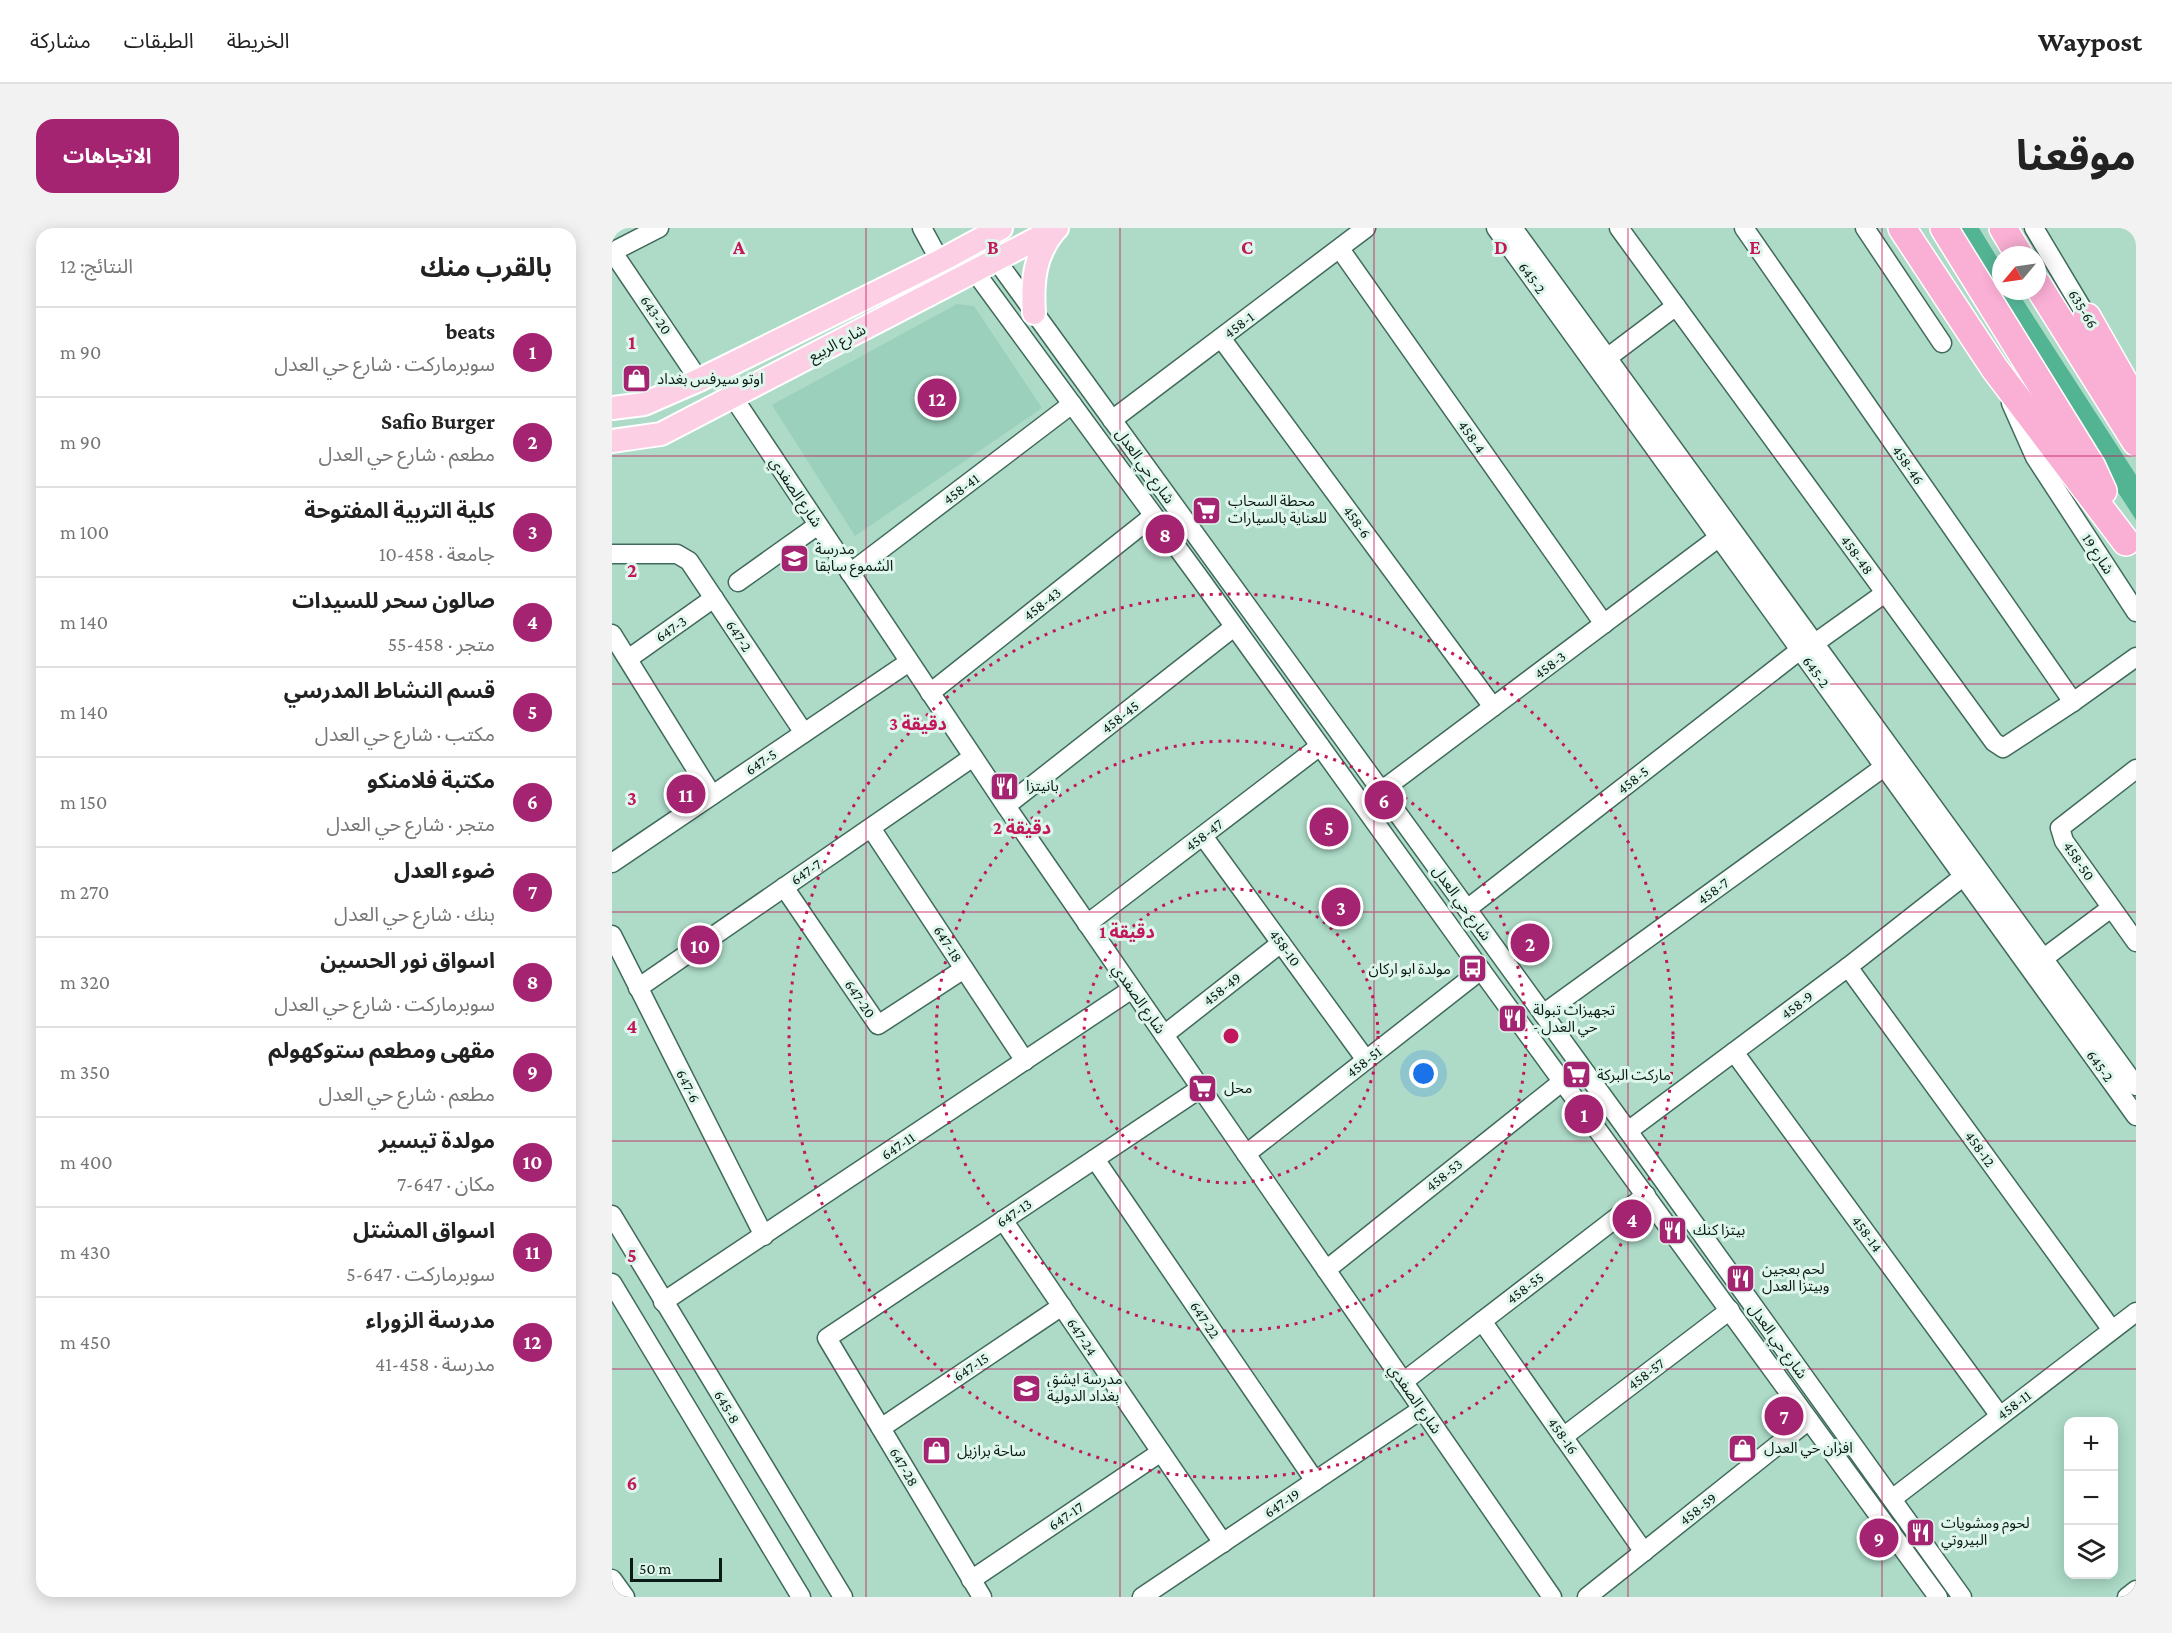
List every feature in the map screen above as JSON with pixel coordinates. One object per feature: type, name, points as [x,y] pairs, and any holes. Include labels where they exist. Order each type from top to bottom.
[{"type":"highway","points":[[1902,228],[1995,369],[2131,549]]},
{"type":"highway","points":[[1944,228],[2092,467],[2131,549]]},
{"type":"highway","points":[[2003,228],[2014,246]]},
{"type":"highway","points":[[2046,298],[2136,442]]},
{"type":"highway","points":[[2087,317],[2136,403]]},
{"type":"main road","name":"شارع الربيع","points":[[612,408],[644,404],[699,380],[1001,228]]},
{"type":"main road","name":"شارع الربيع","points":[[612,441],[661,434],[1056,228]]},
{"type":"main road","points":[[1034,313],[1033,290],[1037,262],[1044,243],[1056,228]]},
{"type":"street","points":[[612,252],[659,228]]},
{"type":"street","name":"شارع حي العدل","points":[[922,228],[949,256],[975,271],[1938,1597]]},
{"type":"street","name":"458-1","points":[[1112,420],[1366,228]]},
{"type":"street","name":"645-2","points":[[1496,228],[1718,538],[1807,647],[1884,767],[1934,821],[1964,876],[2124,1079]]},
{"type":"street","name":"645-2","points":[[1513,228],[1607,358],[1807,647],[1934,821],[2044,958],[2124,1079],[2136,1116]]},
{"type":"street","name":"458-48","points":[[1619,228],[1994,742],[2003,748],[2136,657]]},
{"type":"street","name":"458-46","points":[[1744,228],[2073,702]]},
{"type":"street","points":[[1866,228],[1942,343]]},
{"type":"street","name":"635-66","points":[[2034,228],[2087,317],[2136,387]]},
{"type":"street","name":"شارع حي العدل","points":[[981,239],[1628,1131],[1962,1597]]},
{"type":"street","name":"458-4","points":[[1340,249],[1604,624]]},
{"type":"street","name":"643-20","points":[[612,252],[699,380]]},
{"type":"street","points":[[1607,358],[1676,306]]},
{"type":"street","name":"458-6","points":[[1221,338],[1494,707]]},
{"type":"street","name":"شارع 19","points":[[1995,369],[2035,457],[2136,612]]},
{"type":"street","name":"شارع الصفدي","points":[[733,397],[1006,807],[1552,1597]]},
{"type":"street","name":"458-41","points":[[850,573],[1077,411],[1089,404],[1099,403]]},
{"type":"street","name":"458-43","points":[[930,693],[1153,516]]},
{"type":"street","points":[[738,582],[818,525]]},
{"type":"street","name":"458-3","points":[[1381,791],[1718,538]]},
{"type":"street","name":"647-2","points":[[612,554],[677,554],[689,561],[804,733]]},
{"type":"street","points":[[1201,580],[1219,567]]},
{"type":"street","name":"458-5","points":[[1467,909],[1807,647],[1885,593]]},
{"type":"street","name":"647-3","points":[[628,659],[714,598]]},
{"type":"street","name":"458-45","points":[[1006,807],[1234,627]]},
{"type":"street","points":[[612,634],[712,795]]},
{"type":"street","name":"647-5","points":[[612,862],[909,662]]},
{"type":"street","name":"458-47","points":[[1087,924],[1320,746]]},
{"type":"street","name":"647-7","points":[[639,988],[973,757]]},
{"type":"street","name":"458-7","points":[[1543,1014],[1884,767]]},
{"type":"street","name":"458-50","points":[[2133,779],[2060,828],[2064,841],[2136,942]]},
{"type":"street","name":"647-18","points":[[871,828],[1025,1061]]},
{"type":"street","name":"458-10","points":[[1203,836],[1366,1060]]},
{"type":"street","name":"458-9","points":[[1628,1131],[1848,967],[1964,876]]},
{"type":"street","name":"647-20","points":[[784,887],[878,1025],[964,969]]},
{"type":"street","points":[[2044,958],[2111,908]]},
{"type":"street","name":"647-6","points":[[612,935],[764,1236]]},
{"type":"street","name":"458-49","points":[[1164,1035],[1281,943]]},
{"type":"street","name":"458-12","points":[[1848,967],[2112,1330]]},
{"type":"street","name":"458-51","points":[[1246,1154],[1481,970]]},
{"type":"street","name":"647-11","points":[[663,1302],[1132,989]]},
{"type":"street","name":"458-14","points":[[1734,1052],[2000,1416]]},
{"type":"street","name":"458-53","points":[[1326,1270],[1563,1081]]},
{"type":"street","name":"647-13","points":[[827,1338],[1201,1088]]},
{"type":"street","name":"647-22","points":[[1095,1159],[1315,1481]]},
{"type":"street","name":"458-55","points":[[1403,1382],[1646,1195]]},
{"type":"street","name":"645-8","points":[[612,1215],[843,1597]]},
{"type":"street","name":"647-24","points":[[1003,1220],[1223,1543]]},
{"type":"street","points":[[1697,1264],[1713,1251]]},
{"type":"street","points":[[612,1283],[801,1597]]},
{"type":"street","name":"647-15","points":[[881,1428],[1062,1306]]},
{"type":"street","name":"458-57","points":[[1563,1437],[1730,1310]]},
{"type":"street","name":"458-11","points":[[1892,1499],[2136,1311]]},
{"type":"street","name":"458-16","points":[[1482,1321],[1644,1552]]},
{"type":"street","name":"647-28","points":[[827,1338],[982,1597]]},
{"type":"street","name":"647-19","points":[[1142,1597],[1422,1409]]},
{"type":"street","name":"458-59","points":[[1587,1597],[1809,1420]]},
{"type":"street","name":"647-17","points":[[971,1580],[1161,1452]]},
{"type":"street","points":[[612,1579],[625,1597]]},
{"type":"shaded area","points":[[957,304],[974,306],[1042,408],[855,536],[772,405]]},
{"type":"green space","points":[[1951,228],[1979,228],[1992,249],[1992,295]]},
{"type":"green space","points":[[1995,300],[2023,300],[2136,475],[2136,520]]},
{"type":"place","name":"اوتو سيرفس بغداد","points":[[636,379]]},
{"type":"place","name":"مدرسة الزوراء","points":[[937,398]]},
{"type":"place","name":"محطة السحاب للعناية بالسيارات","points":[[1207,510]]},
{"type":"place","name":"اسواق نور الحسين","points":[[1165,534]]},
{"type":"place","name":"مدرسة الشموع سابقا","points":[[794,558]]},
{"type":"place","name":"بانيتزا","points":[[1005,786]]},
{"type":"place","name":"اسواق المشتل","points":[[686,794]]},
{"type":"place","name":"مكتبة فلامنكو","points":[[1384,800]]},
{"type":"place","name":"قسم النشاط المدرسي","points":[[1329,827]]},
{"type":"place","name":"كلية التربية المفتوحة","points":[[1341,907]]},
{"type":"place","name":"Safio Burger","points":[[1530,943]]},
{"type":"place","name":"مولدة تيسير","points":[[700,945]]},
{"type":"place","name":"مولدة ابو اركان","points":[[1472,969]]},
{"type":"place","name":"تجهيزات تبولة - حي العدل","points":[[1512,1019]]},
{"type":"place","name":"ماركت البركة","points":[[1576,1075]]},
{"type":"place","name":"محل","points":[[1203,1088]]},
{"type":"place","name":"beats","points":[[1584,1114]]},
{"type":"place","name":"صالون سحر للسيدات","points":[[1632,1219]]},
{"type":"place","name":"بيتزا كنك","points":[[1672,1230]]},
{"type":"place","name":"لحم بعجين وبيتزا العدل","points":[[1741,1278]]},
{"type":"place","name":"مدرسة ايشق بغداد الدولية","points":[[1026,1388]]},
{"type":"place","name":"ضوء العدل","points":[[1784,1416]]},
{"type":"place","name":"افران حي العدل","points":[[1743,1448]]},
{"type":"place","name":"ساحة برازيل","points":[[936,1451]]},
{"type":"place","name":"لحوم ومشويات البيروتي","points":[[1920,1532]]},
{"type":"place","name":"مقهى ومطعم ستوكهولم","points":[[1879,1538]]}]
